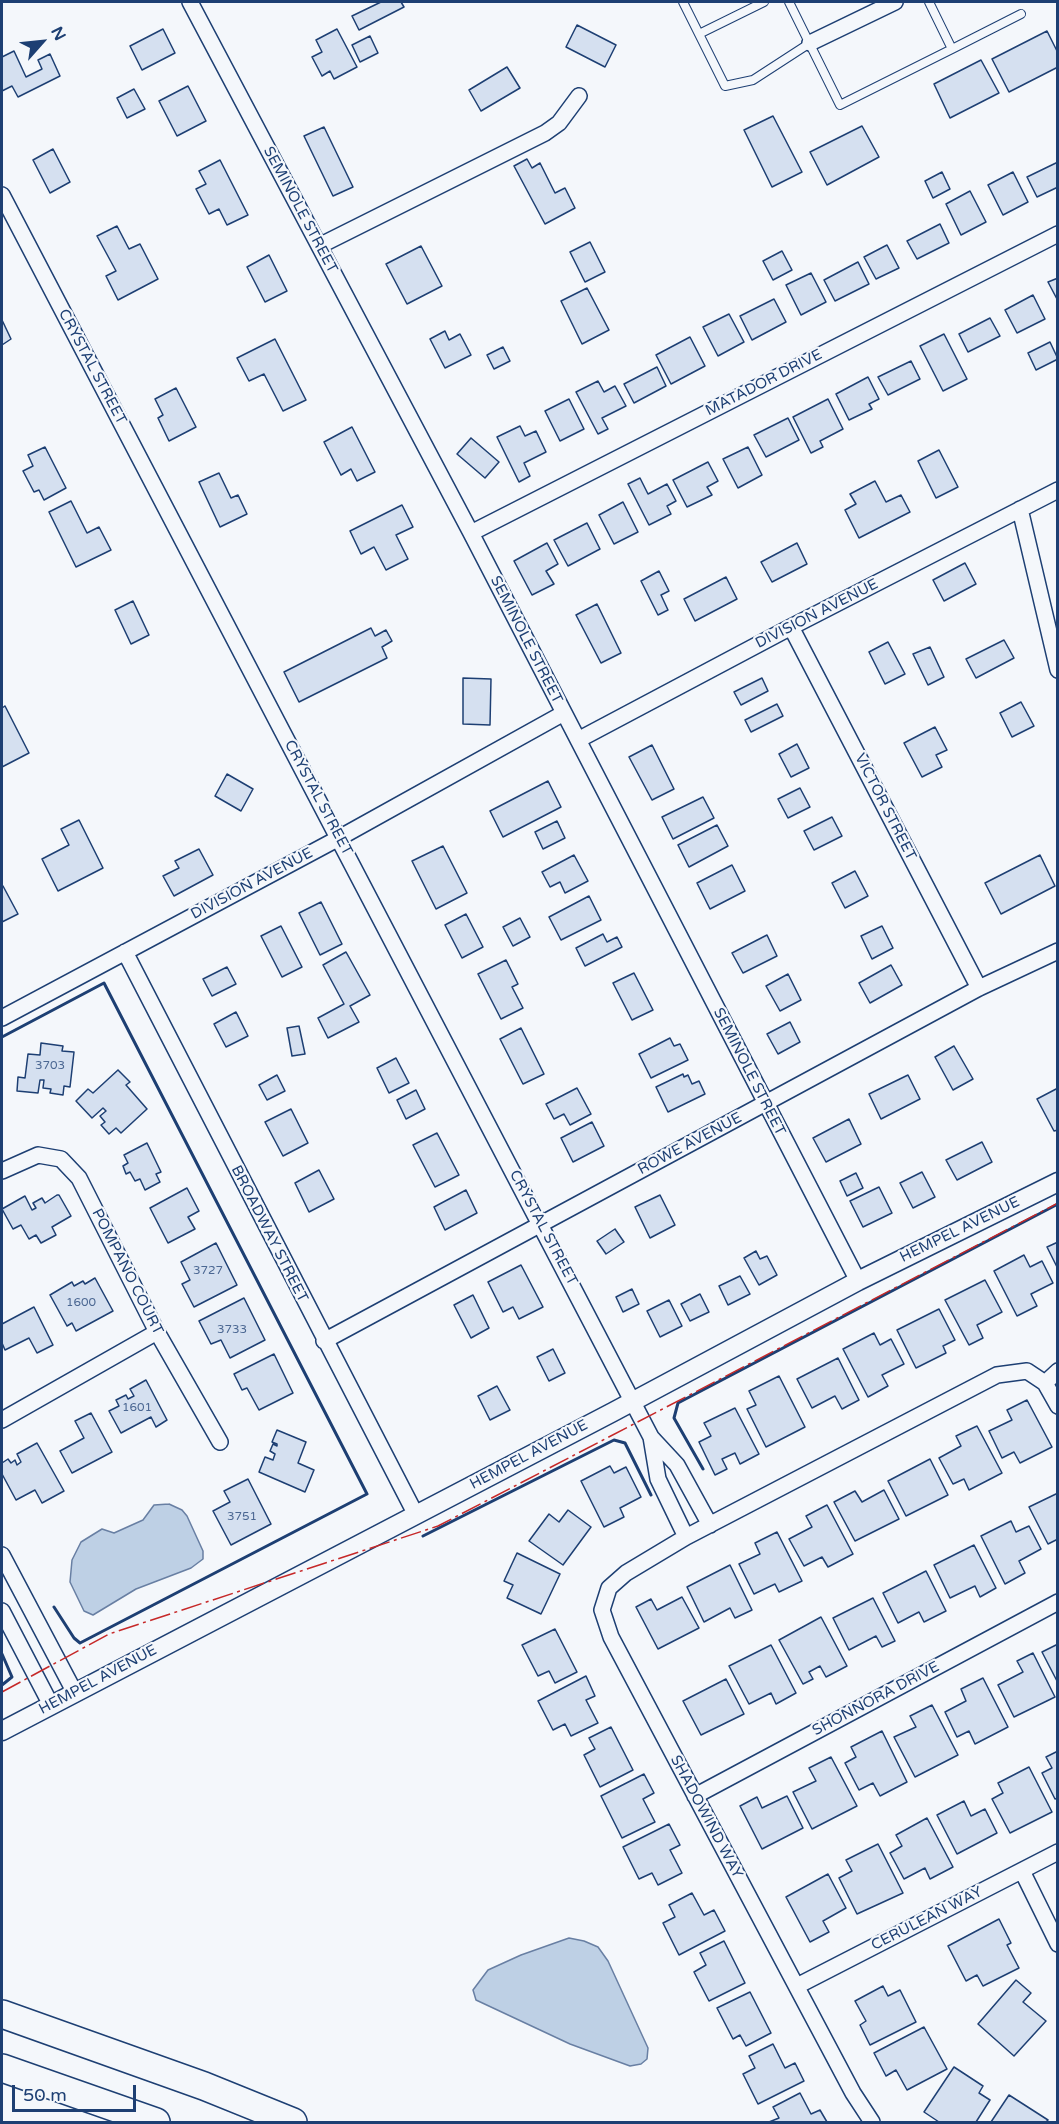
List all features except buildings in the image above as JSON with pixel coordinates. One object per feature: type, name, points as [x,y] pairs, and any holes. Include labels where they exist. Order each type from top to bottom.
[{"type":"highway","points":[[2,2014],[204,2086],[293,2122]]},
{"type":"highway","points":[[2,2068],[156,2122]]},
{"type":"street","name":"SEMINOLE STREET","points":[[190,2],[471,533],[858,1281]]},
{"type":"street","points":[[810,43],[895,2]]},
{"type":"street","points":[[319,246],[545,133],[559,123],[579,96]]},
{"type":"street","name":"CRYSTAL STREET","points":[[2,195],[633,1401]]},
{"type":"street","name":"MATADOR DRIVE","points":[[471,533],[1058,234]]},
{"type":"street","name":"DIVISION AVENUE","points":[[578,740],[791,627],[1058,490]]},
{"type":"street","points":[[1020,509],[1058,670]]},
{"type":"street","name":"VICTOR STREET","points":[[791,627],[979,988]]},
{"type":"street","name":"DIVISION AVENUE","points":[[2,1018],[339,838],[564,713]]},
{"type":"street","name":"ROWE AVENUE","points":[[324,1341],[979,988],[1058,951]]},
{"type":"street","name":"BROADWAY STREET","points":[[125,952],[324,1341],[416,1515]]},
{"type":"street","name":"POMPANO COURT","points":[[2,1171],[38,1155],[61,1159],[79,1178],[157,1332],[220,1442]]},
{"type":"street","name":"HEMPEL AVENUE","points":[[2,1731],[858,1281],[1058,1182]]},
{"type":"street","points":[[2,1420],[157,1332]]},
{"type":"street","name":"SHADOWIND WAY","points":[[872,2122],[853,2093],[611,1637],[602,1610],[609,1588],[626,1573],[686,1537],[997,1375],[1027,1371],[1045,1383]]},
{"type":"street","points":[[1058,1371],[1045,1383],[1058,1406]]},
{"type":"street","points":[[633,1401],[651,1437],[677,1465],[710,1525]]},
{"type":"street","points":[[651,1437],[658,1479],[686,1537]]},
{"type":"street","points":[[2,1555],[75,1693]]},
{"type":"street","name":"SHONNORA DRIVE","points":[[695,1796],[1058,1602]]},
{"type":"street","points":[[2,1611],[51,1705]]},
{"type":"street","name":"CERULEAN WAY","points":[[796,1986],[1058,1852]]},
{"type":"street","points":[[1022,1871],[1058,1944]]},
{"type":"lane","points":[[682,2],[725,86],[753,80],[810,43]]},
{"type":"lane","points":[[699,34],[764,2]]},
{"type":"lane","points":[[789,2],[840,105],[1021,14]]},
{"type":"lane","points":[[929,2],[952,49]]},
{"type":"water","points":[[169,1504],[182,1510],[187,1516],[203,1551],[203,1559],[191,1568],[136,1589],[93,1615],[84,1611],[70,1582],[72,1560],[81,1542],[102,1529],[114,1533],[143,1520],[154,1505]]},
{"type":"water","points":[[569,1938],[598,1947],[608,1961],[648,2048],[647,2059],[641,2064],[630,2066],[570,2044],[476,2000],[473,1990],[488,1970],[521,1955]]},
{"type":"wall","points":[[2,1037],[104,983],[367,1494],[80,1643],[74,1638],[54,1607]]},
{"type":"wall","points":[[703,1469],[674,1418],[678,1403],[1058,1204]]},
{"type":"wall","points":[[423,1536],[614,1440],[625,1443],[651,1495]]},
{"type":"wall","points":[[2,1654],[12,1677],[2,1685]]},
{"type":"power","points":[[2,1692],[109,1634],[438,1526],[1058,1203]]}]
